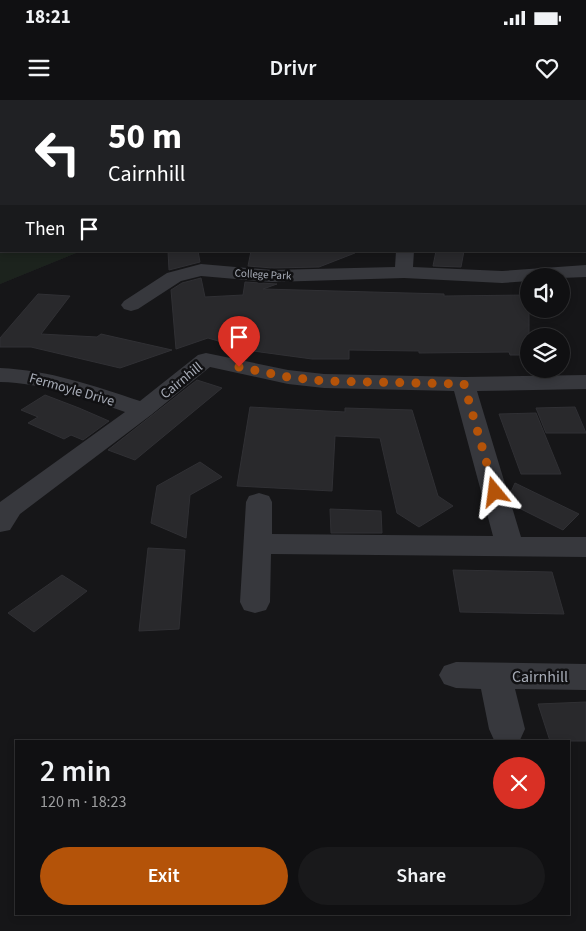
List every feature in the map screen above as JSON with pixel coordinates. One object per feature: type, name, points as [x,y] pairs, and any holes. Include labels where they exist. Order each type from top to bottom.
[{"type":"street","points":[[404,272],[405,252]]},
{"type":"street","name":"College Park","points":[[131,305],[174,277],[201,270],[272,276],[404,272],[502,277],[586,271]]},
{"type":"street","name":"Cairnhill","points":[[0,523],[10,508],[143,410],[206,360],[288,377],[324,381],[464,384],[586,382]]},
{"type":"street","name":"Fermoyle Drive","points":[[0,375],[22,375],[68,385],[143,410]]},
{"type":"street","points":[[464,384],[510,546]]},
{"type":"street","points":[[255,602],[259,502]]},
{"type":"street","points":[[258,544],[586,547]]},
{"type":"street","name":"Cairnhill","points":[[456,675],[586,677]]},
{"type":"street","name":"Cairnhill","points":[[495,676],[507,729]]},
{"type":"shaded area","points":[[0,252],[79,252],[0,284]]},
{"type":"shaded area","points":[[0,252],[79,252],[0,284]]},
{"type":"building","points":[[168,252],[198,252],[200,262],[169,270]]},
{"type":"building","points":[[251,252],[355,252],[319,267],[272,268],[248,266]]},
{"type":"building","points":[[436,252],[464,252],[461,267],[433,266]]},
{"type":"building","points":[[201,278],[205,297],[243,295],[245,282],[277,284],[263,289],[444,294],[444,296],[520,295],[520,318],[529,318],[529,328],[520,328],[520,355],[510,355],[509,352],[419,353],[419,351],[349,350],[349,359],[312,359],[253,351],[208,338],[176,349],[171,290],[182,283]]},
{"type":"building","points":[[38,294],[70,296],[41,334],[97,337],[101,334],[172,350],[120,368],[31,347],[0,347],[0,338]]},
{"type":"building","points":[[197,380],[222,388],[135,460],[108,450]]},
{"type":"building","points":[[45,395],[109,421],[83,440],[71,435],[64,439],[28,423],[38,417],[21,410]]},
{"type":"building","points":[[250,407],[345,412],[345,408],[412,410],[438,496],[453,506],[419,527],[397,513],[380,438],[335,436],[332,491],[237,486]]},
{"type":"building","points":[[575,407],[586,433],[546,433],[536,408]]},
{"type":"building","points":[[536,413],[561,474],[521,474],[499,414]]},
{"type":"building","points":[[200,462],[222,477],[190,495],[186,538],[151,523],[157,486]]},
{"type":"building","points":[[515,483],[579,514],[563,530],[513,505],[510,494]]},
{"type":"building","points":[[330,509],[381,511],[382,533],[331,533]]},
{"type":"building","points":[[148,548],[185,550],[179,629],[139,631]]},
{"type":"building","points":[[453,570],[552,572],[564,614],[460,612]]},
{"type":"building","points":[[62,575],[87,591],[34,632],[8,613]]},
{"type":"building","points":[[586,702],[586,741],[550,740],[538,704]]},
{"type":"route","points":[[239,367],[288,377],[324,381],[464,384],[495,492]]}]
